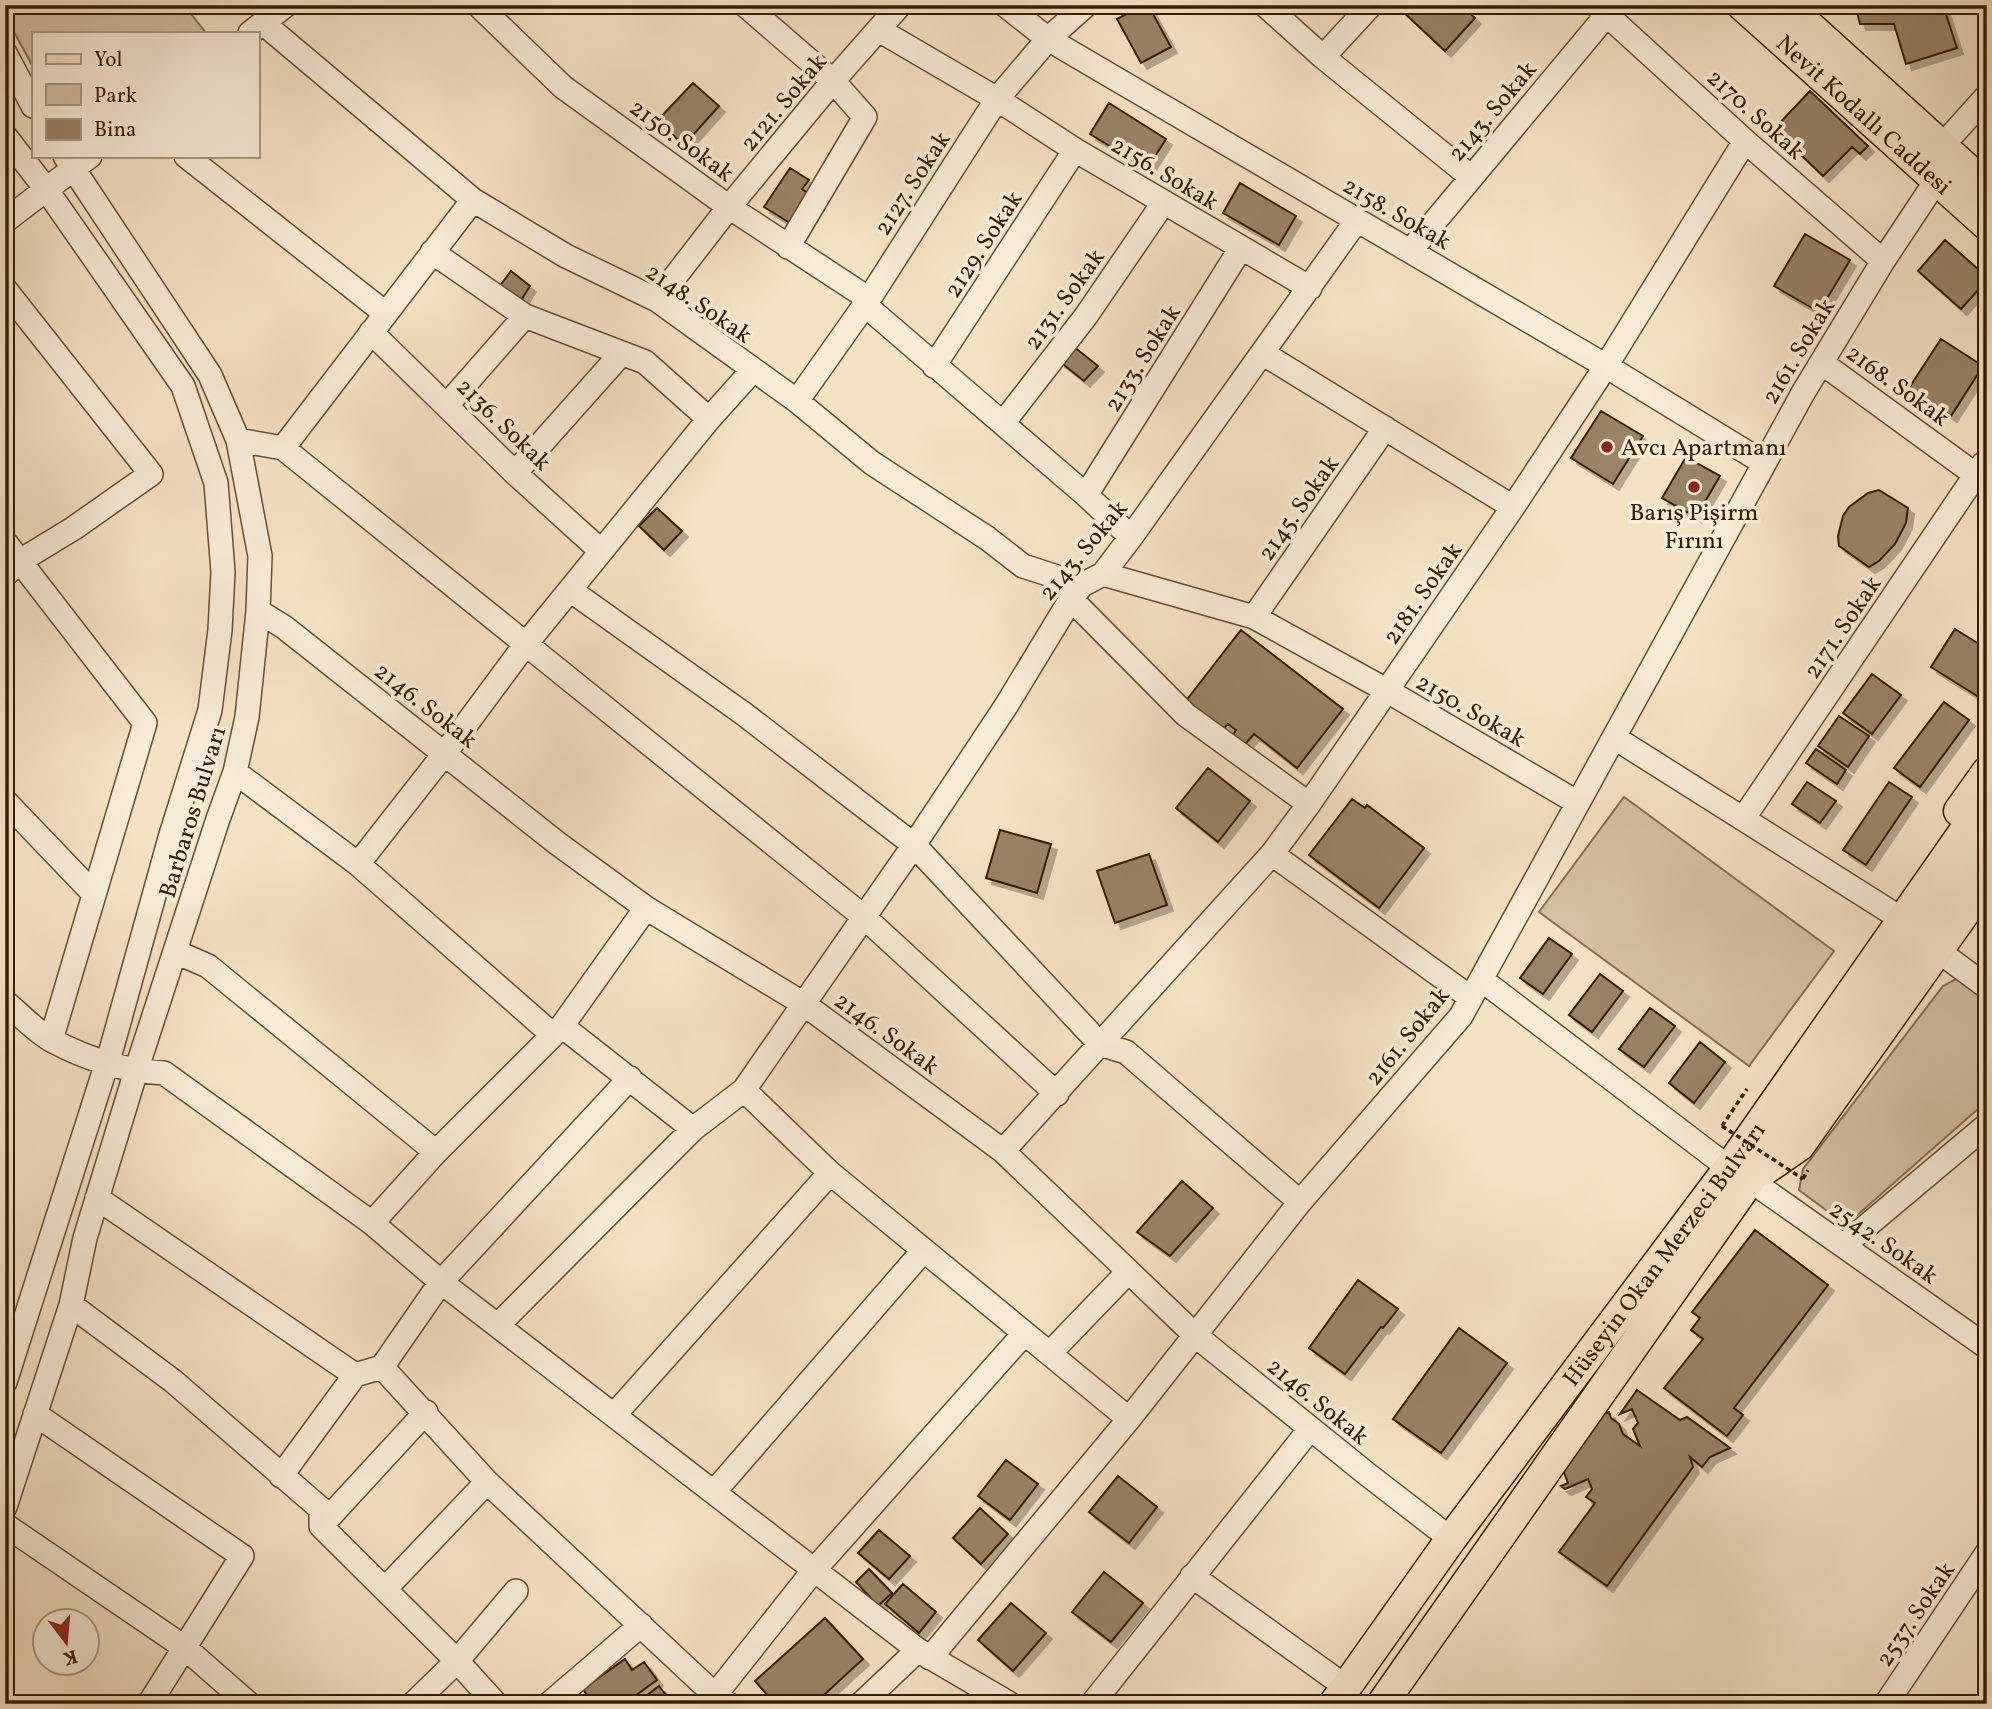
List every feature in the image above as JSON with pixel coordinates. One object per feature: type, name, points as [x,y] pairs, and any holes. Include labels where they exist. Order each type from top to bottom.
[{"type":"main road","name":"Nevit Kodallı Caddesi","points":[[1742,5],[1987,225]]},
{"type":"main road","name":"Nevit Kodallı Caddesi","points":[[1802,10],[1987,187]]},
{"type":"main road","points":[[1987,772],[1741,1122],[1739,1174],[1799,1146],[1987,881]]},
{"type":"main road","name":"Hüseyin Okan Merzeci Bulvarı","points":[[1382,1704],[1739,1174],[1987,799]]},
{"type":"main road","name":"Hüseyin Okan Merzeci Bulvarı","points":[[1340,1696],[1451,1539],[1739,1174],[1987,842]]},
{"type":"street","points":[[257,28],[286,5]]},
{"type":"street","name":"2150. Sokak","points":[[478,5],[563,87],[729,207],[867,302],[934,366],[1086,495],[1131,537]]},
{"type":"street","points":[[745,5],[833,81],[864,117],[788,247]]},
{"type":"street","name":"2121. Sokak","points":[[657,300],[729,207],[900,5]]},
{"type":"street","name":"2158. Sokak","points":[[1005,5],[1048,39],[1411,250],[1764,463]]},
{"type":"street","name":"2127. Sokak","points":[[797,401],[867,302],[997,99],[1048,39],[1086,5]]},
{"type":"street","points":[[1265,5],[1323,57],[1471,177]]},
{"type":"street","points":[[1323,57],[1371,5]]},
{"type":"street","name":"2170. Sokak","points":[[1606,8],[1745,141],[1883,261]]},
{"type":"street","name":"2143. Sokak","points":[[1411,250],[1606,8]]},
{"type":"street","name":"2148. Sokak","points":[[257,28],[473,200],[566,256],[657,300],[797,401],[872,463],[987,538],[1023,566],[1076,592]]},
{"type":"street","name":"2156. Sokak","points":[[879,30],[997,99],[1075,150],[1310,288]]},
{"type":"street","points":[[5,53],[32,104]]},
{"type":"street","points":[[1942,146],[1987,96]]},
{"type":"street","name":"Barbaros Bulvarı","points":[[5,136],[46,189],[183,386],[216,483],[222,559],[220,630],[210,710],[170,838],[107,1063],[7,1373]]},
{"type":"street","name":"2181. Sokak","points":[[1003,1151],[1272,854],[1309,804],[1513,507],[1606,366],[1745,141]]},
{"type":"street","name":"2129. Sokak","points":[[934,366],[1075,150]]},
{"type":"street","points":[[189,158],[385,313]]},
{"type":"street","points":[[5,221],[46,189],[76,160]]},
{"type":"street","name":"Barbaros Bulvarı","points":[[5,1507],[71,1305],[85,1238],[136,1071],[235,772],[247,717],[258,611],[260,556],[239,440],[210,374],[76,160]]},
{"type":"street","name":"2161. Sokak","points":[[861,1704],[924,1654],[1129,1419],[1300,1202],[1461,1016],[1764,463],[1883,261],[1936,181]]},
{"type":"street","points":[[283,448],[473,200]]},
{"type":"street","name":"2131. Sokak","points":[[1003,423],[1086,316],[1164,202]]},
{"type":"street","name":"2143. Sokak","points":[[499,1324],[693,1129],[744,1090],[914,845],[1006,706],[1076,592],[1102,574],[1131,537],[1357,220]]},
{"type":"street","name":"2133. Sokak","points":[[1086,495],[1241,248]]},
{"type":"street","points":[[432,252],[525,316],[645,362],[709,419]]},
{"type":"street","points":[[5,289],[151,474],[13,568]]},
{"type":"street","points":[[447,405],[525,316]]},
{"type":"street","name":"2136. Sokak","points":[[371,332],[515,473],[601,551]]},
{"type":"street","points":[[515,473],[621,354]]},
{"type":"street","points":[[1264,354],[1513,507]]},
{"type":"street","name":"2168. Sokak","points":[[1822,363],[1982,469]]},
{"type":"street","points":[[358,864],[446,753],[525,645],[709,419],[753,370]]},
{"type":"street","name":"2145. Sokak","points":[[1254,617],[1385,428]]},
{"type":"street","points":[[239,440],[283,448],[864,917],[1057,1094]]},
{"type":"street","name":"2171. Sokak","points":[[1743,819],[1982,469]]},
{"type":"street","points":[[5,542],[13,568],[145,723],[51,1040]]},
{"type":"street","name":"2150. Sokak","points":[[1102,574],[1254,617],[1386,690],[1578,803]]},
{"type":"street","points":[[570,590],[744,715],[914,845],[1100,1044],[1126,1052],[1300,1202]]},
{"type":"street","points":[[1076,592],[1185,715],[1309,804]]},
{"type":"street","name":"2146. Sokak","points":[[258,611],[284,627],[557,843],[646,908],[804,1004],[1003,1151],[1196,1336],[1451,1539]]},
{"type":"street","points":[[1615,738],[1889,911]]},
{"type":"street","points":[[235,772],[358,864],[557,1030],[629,1078],[693,1129]]},
{"type":"street","points":[[5,801],[94,894]]},
{"type":"street","name":"2542. Sokak","points":[[1272,854],[1477,989],[1987,1347]]},
{"type":"street","points":[[372,1223],[436,1152],[557,1030],[646,908]]},
{"type":"street","points":[[1937,950],[1987,987]]},
{"type":"street","points":[[176,952],[208,967],[436,1152]]},
{"type":"street","points":[[5,1002],[51,1040],[107,1063],[136,1071],[164,1073],[372,1223],[441,1282],[499,1324],[924,1654],[1010,1704]]},
{"type":"street","points":[[281,1476],[355,1375],[382,1367],[441,1282],[629,1078]]},
{"type":"street","points":[[744,1090],[830,1173],[1129,1419]]},
{"type":"street","points":[[1844,1245],[1987,1125]]},
{"type":"street","points":[[615,1414],[830,1173]]},
{"type":"street","points":[[97,1198],[355,1375]]},
{"type":"street","points":[[713,1492],[923,1251]]},
{"type":"street","points":[[1050,1353],[1128,1272]]},
{"type":"street","points":[[71,1305],[173,1381],[321,1509],[321,1526],[457,1661],[496,1704]]},
{"type":"street","points":[[382,1367],[488,1482],[641,1625],[716,1701],[814,1570],[1024,1334]]},
{"type":"street","points":[[321,1526],[426,1412]]},
{"type":"street","points":[[35,1414],[242,1556],[149,1704]]},
{"type":"street","points":[[1092,1704],[1310,1429]]},
{"type":"street","points":[[385,1589],[488,1482]]},
{"type":"street","points":[[5,1525],[184,1647],[248,1704]]},
{"type":"street","name":"2537. Sokak","points":[[1886,1704],[1987,1553]]},
{"type":"street","points":[[1192,1576],[1340,1696]]},
{"type":"street","points":[[413,1704],[457,1661],[516,1591]]},
{"type":"street","points":[[549,1704],[641,1625]]},
{"type":"path","points":[[1747,1089],[1722,1126],[1803,1179]]},
{"type":"green space","points":[[10,5],[184,5],[205,32],[32,32],[32,65],[5,15],[5,9]]},
{"type":"green space","points":[[1624,797],[1834,951],[1749,1066],[1539,912]]},
{"type":"green space","points":[[1958,978],[1987,1002],[1987,1101],[1846,1225],[1799,1190],[1803,1169],[1943,986]]},
{"type":"building","points":[[1148,5],[1171,47],[1141,63],[1117,19]]},
{"type":"building","points":[[1402,5],[1461,5],[1475,18],[1445,51],[1399,8]]},
{"type":"building","points":[[1859,5],[1954,5],[1944,8],[1957,48],[1906,64],[1894,24],[1860,24]]},
{"type":"building","points":[[693,83],[719,106],[684,145],[657,121]]},
{"type":"building","points":[[1810,91],[1868,146],[1860,154],[1852,147],[1823,176],[1774,129]]},
{"type":"building","points":[[1109,103],[1166,139],[1147,169],[1090,134]]},
{"type":"building","points":[[790,168],[809,180],[802,189],[809,194],[790,223],[764,207]]},
{"type":"building","points":[[1240,183],[1296,216],[1279,245],[1223,213]]},
{"type":"building","points":[[1805,234],[1850,260],[1819,312],[1774,286]]},
{"type":"building","points":[[1945,240],[1987,277],[1961,309],[1918,271]]},
{"type":"building","points":[[511,271],[530,286],[520,302],[499,287]]},
{"type":"building","points":[[1987,329],[1987,343],[1980,337]]},
{"type":"building","points":[[1941,339],[1983,366],[1951,416],[1909,388]]},
{"type":"building","points":[[1073,346],[1098,366],[1084,381],[1059,361]]},
{"type":"building","name":"Avcı Apartmanı","points":[[1601,411],[1643,436],[1613,484],[1571,458]]},
{"type":"building","points":[[1686,457],[1720,476],[1696,517],[1662,498]]},
{"type":"building","points":[[1879,490],[1908,508],[1906,523],[1895,544],[1879,561],[1869,567],[1839,546],[1838,536],[1843,516],[1849,507],[1868,493]]},
{"type":"building","points":[[657,508],[682,531],[664,550],[639,526]]},
{"type":"building","points":[[1987,584],[1987,615],[1980,609],[1978,598],[1979,592]]},
{"type":"building","points":[[1955,629],[1987,649],[1985,701],[1931,667]]},
{"type":"building","points":[[1241,630],[1343,709],[1297,768],[1254,734],[1242,748],[1230,739],[1236,730],[1228,724],[1222,730],[1185,702]]},
{"type":"building","points":[[1872,674],[1901,695],[1872,734],[1843,713]]},
{"type":"building","points":[[1944,702],[1969,720],[1920,787],[1894,768]]},
{"type":"building","points":[[1839,716],[1869,736],[1848,767],[1818,746]]},
{"type":"building","points":[[1816,749],[1846,770],[1837,784],[1806,763]]},
{"type":"building","points":[[1208,768],[1250,801],[1218,842],[1176,808]]},
{"type":"building","points":[[1807,782],[1836,801],[1820,823],[1792,804]]},
{"type":"building","points":[[1889,782],[1912,797],[1866,865],[1843,850]]},
{"type":"building","points":[[1352,799],[1365,808],[1367,805],[1424,848],[1379,908],[1309,855]]},
{"type":"building","points":[[1000,830],[1051,844],[1037,893],[986,878]]},
{"type":"building","points":[[1149,854],[1167,905],[1115,923],[1097,871]]},
{"type":"building","points":[[1549,938],[1572,954],[1543,994],[1520,978]]},
{"type":"building","points":[[1600,974],[1623,991],[1592,1032],[1569,1015]]},
{"type":"building","points":[[1650,1008],[1675,1026],[1644,1067],[1619,1049]]},
{"type":"building","points":[[1700,1042],[1725,1062],[1694,1103],[1669,1083]]},
{"type":"building","points":[[1182,1181],[1213,1208],[1170,1256],[1137,1232]]},
{"type":"building","points":[[1755,1230],[1828,1285],[1734,1408],[1743,1415],[1727,1436],[1664,1388],[1703,1339],[1691,1330],[1700,1318],[1692,1312]]},
{"type":"building","points":[[1358,1280],[1398,1309],[1345,1374],[1309,1348]]},
{"type":"building","points":[[1459,1328],[1507,1363],[1441,1453],[1393,1419]]},
{"type":"building","points":[[1637,1390],[1680,1420],[1687,1417],[1730,1448],[1710,1457],[1702,1467],[1690,1457],[1693,1467],[1607,1586],[1559,1552],[1595,1503],[1586,1497],[1592,1489],[1588,1479],[1565,1489],[1561,1486],[1568,1483],[1563,1470],[1603,1414],[1609,1412],[1623,1434],[1640,1446],[1633,1429],[1638,1423],[1632,1409],[1620,1414]]},
{"type":"building","points":[[1006,1460],[1038,1484],[1010,1520],[978,1496]]},
{"type":"building","points":[[1118,1476],[1157,1507],[1129,1543],[1089,1512]]},
{"type":"building","points":[[980,1508],[1008,1534],[981,1564],[953,1538]]},
{"type":"building","points":[[879,1530],[910,1556],[889,1579],[858,1553]]},
{"type":"building","points":[[869,1569],[892,1593],[878,1606],[856,1582]]},
{"type":"building","points":[[1104,1572],[1143,1603],[1111,1642],[1072,1612]]},
{"type":"building","points":[[903,1584],[936,1612],[919,1633],[885,1604]]},
{"type":"building","points":[[1011,1603],[1046,1633],[1013,1671],[978,1640]]},
{"type":"building","points":[[825,1618],[863,1659],[814,1704],[775,1704],[755,1681]]},
{"type":"building","points":[[625,1659],[632,1670],[644,1662],[657,1680],[624,1704],[593,1704],[583,1689]]},
{"type":"building","points":[[659,1686],[673,1704],[636,1704]]},
{"type":"building","points":[[579,1693],[587,1704],[566,1704]]},
{"type":"place","name":"Avcı Apartmanı","points":[[1607,447]]},
{"type":"place","name":"Barış Pişirm Fırını","points":[[1694,487]]}]
